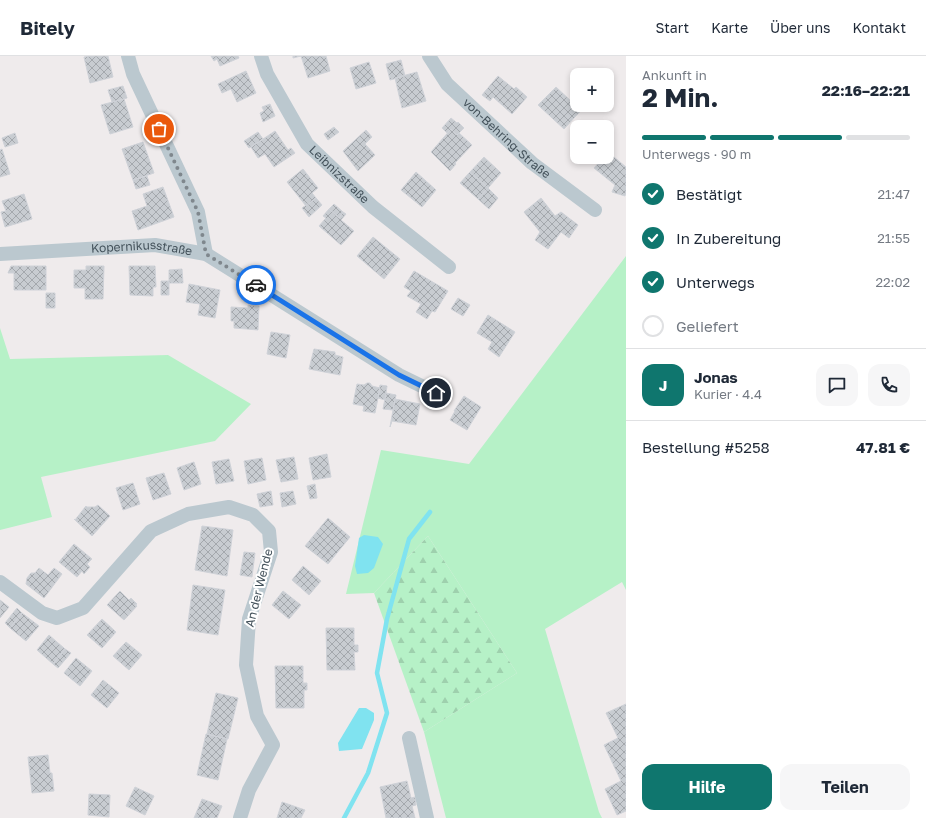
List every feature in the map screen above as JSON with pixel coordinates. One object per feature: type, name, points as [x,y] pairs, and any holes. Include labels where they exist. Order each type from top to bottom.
[{"type":"street","points":[[128,56],[133,74],[198,212],[206,254]]},
{"type":"street","name":"Leibnizstraße","points":[[261,56],[267,74],[308,144],[373,207],[450,267]]},
{"type":"street","name":"von-Behring-Straße","points":[[429,56],[447,84],[532,163],[595,210]]},
{"type":"street","name":"Kopernikusstraße","points":[[0,254],[155,245],[206,254],[399,375],[436,393]]},
{"type":"street","name":"An der Wende","points":[[0,582],[42,613],[57,618],[83,608],[151,531],[188,514],[229,507],[253,515],[269,531],[271,552],[249,619],[246,665],[257,716],[273,745],[250,790],[240,818]]},
{"type":"street","points":[[409,738],[427,818]]},
{"type":"green space","points":[[626,256],[626,590],[622,582],[545,629],[602,818],[446,818],[424,732],[517,673],[428,536],[374,593],[346,594],[381,450],[469,464]]},
{"type":"green space","points":[[0,328],[10,359],[168,355],[251,404],[215,441],[41,477],[52,517],[0,530]]},
{"type":"green space","points":[[428,536],[517,673],[424,732],[374,593]]},
{"type":"water","points":[[364,535],[378,537],[383,544],[374,568],[368,573],[357,574],[355,566],[359,538]]},
{"type":"water","points":[[359,708],[366,708],[374,713],[374,720],[362,749],[339,751],[338,743]]},
{"type":"building","points":[[108,56],[113,77],[90,83],[84,57]]},
{"type":"building","points":[[211,56],[238,56],[239,58],[220,66],[217,59],[214,61]]},
{"type":"building","points":[[301,56],[326,56],[330,71],[308,78]]},
{"type":"building","points":[[401,60],[405,76],[390,80],[386,64]]},
{"type":"building","points":[[369,62],[376,83],[356,89],[350,68]]},
{"type":"building","points":[[246,71],[256,93],[237,102],[231,89],[222,93],[218,84]]},
{"type":"building","points":[[417,72],[426,101],[402,108],[395,78]]},
{"type":"building","points":[[498,76],[514,89],[516,87],[527,97],[512,114],[493,97],[490,101],[482,95]]},
{"type":"building","points":[[123,86],[127,98],[112,102],[108,90]]},
{"type":"building","points":[[556,87],[570,100],[570,112],[580,112],[572,120],[570,120],[570,122],[564,129],[538,105]]},
{"type":"building","points":[[124,99],[133,127],[110,134],[101,105]]},
{"type":"building","points":[[270,104],[275,116],[263,122],[260,113],[264,111],[262,107]]},
{"type":"building","points":[[451,118],[464,128],[457,135],[451,129],[447,133],[442,128]]},
{"type":"building","points":[[334,127],[339,132],[328,140],[324,134]]},
{"type":"building","points":[[451,129],[457,135],[459,133],[472,145],[455,163],[456,164],[450,171],[431,152]]},
{"type":"building","points":[[366,130],[372,137],[365,144],[375,155],[358,171],[343,151]]},
{"type":"building","points":[[275,131],[288,150],[291,148],[295,153],[274,167],[265,154],[258,158],[251,147]]},
{"type":"building","points":[[258,132],[263,139],[249,148],[244,141]]},
{"type":"building","points":[[15,133],[18,143],[5,147],[2,138]]},
{"type":"building","points":[[143,142],[154,173],[133,180],[122,149]]},
{"type":"building","points":[[2,149],[10,174],[0,177],[0,150]]},
{"type":"building","points":[[484,157],[501,173],[488,188],[470,172]]},
{"type":"building","points":[[614,157],[626,167],[625,196],[612,192],[615,185],[594,168],[598,164],[614,164]]},
{"type":"building","points":[[303,169],[318,188],[312,193],[316,198],[306,206],[287,182]]},
{"type":"building","points":[[416,172],[436,190],[422,207],[401,190]]},
{"type":"building","points":[[470,172],[488,188],[478,199],[460,183]]},
{"type":"building","points":[[147,176],[150,185],[136,189],[133,180]]},
{"type":"building","points":[[163,187],[174,217],[138,230],[132,211],[147,206],[143,194]]},
{"type":"building","points":[[488,188],[498,198],[489,209],[478,199]]},
{"type":"building","points":[[24,194],[32,219],[5,227],[1,212],[6,211],[2,201]]},
{"type":"building","points":[[316,198],[322,205],[309,217],[302,208]]},
{"type":"building","points":[[541,198],[555,216],[561,212],[578,225],[569,238],[561,232],[548,249],[535,240],[540,232],[524,212]]},
{"type":"building","points":[[334,204],[343,212],[339,218],[329,209]]},
{"type":"building","points":[[329,209],[339,218],[343,212],[346,214],[341,220],[354,231],[341,245],[319,226],[326,218],[323,216]]},
{"type":"building","points":[[373,237],[400,259],[384,279],[357,256]]},
{"type":"building","points":[[11,266],[46,266],[46,290],[14,290],[14,273],[8,273]]},
{"type":"building","points":[[86,266],[104,266],[103,299],[85,299],[85,288],[74,288],[74,270],[86,270]]},
{"type":"building","points":[[129,266],[155,266],[156,287],[153,287],[153,296],[130,295]]},
{"type":"building","points":[[182,269],[183,283],[169,283],[169,270]]},
{"type":"building","points":[[414,271],[448,291],[435,312],[432,311],[427,319],[416,312],[421,304],[407,296],[411,291],[404,287]]},
{"type":"building","points":[[161,281],[169,281],[169,295],[161,295]]},
{"type":"building","points":[[189,284],[220,290],[215,318],[198,315],[200,304],[186,302]]},
{"type":"building","points":[[46,293],[55,293],[55,308],[46,308]]},
{"type":"building","points":[[458,298],[470,305],[463,316],[451,309]]},
{"type":"building","points":[[248,305],[259,306],[258,330],[234,328],[234,321],[231,321],[231,307],[248,308]]},
{"type":"building","points":[[488,315],[515,332],[499,357],[488,349],[492,342],[477,333]]},
{"type":"building","points":[[271,332],[290,335],[286,358],[267,354]]},
{"type":"building","points":[[314,349],[335,352],[335,355],[343,357],[340,375],[309,369]]},
{"type":"building","points":[[367,383],[380,388],[375,413],[363,411],[364,406],[353,404],[357,384],[364,385]]},
{"type":"building","points":[[380,385],[387,386],[385,400],[378,398]]},
{"type":"building","points":[[386,393],[396,395],[393,410],[383,409]]},
{"type":"building","points":[[464,396],[481,407],[467,430],[450,420]]},
{"type":"building","points":[[395,399],[420,404],[416,425],[392,421],[390,427]]},
{"type":"building","points":[[327,454],[331,477],[313,480],[309,458]]},
{"type":"building","points":[[294,457],[298,479],[281,482],[276,460]]},
{"type":"building","points":[[262,458],[266,480],[248,484],[244,461]]},
{"type":"building","points":[[229,459],[234,481],[216,484],[212,462]]},
{"type":"building","points":[[194,462],[201,484],[184,490],[177,468]]},
{"type":"building","points":[[164,473],[171,494],[153,500],[146,478]]},
{"type":"building","points":[[133,483],[140,504],[123,510],[116,488]]},
{"type":"building","points":[[315,484],[317,498],[310,499],[307,486]]},
{"type":"building","points":[[271,491],[273,505],[260,507],[257,494]]},
{"type":"building","points":[[293,491],[296,504],[282,507],[280,493]]},
{"type":"building","points":[[98,505],[110,516],[92,536],[75,520],[86,506],[95,507]]},
{"type":"building","points":[[328,518],[350,537],[328,564],[305,546]]},
{"type":"building","points":[[202,526],[233,530],[227,576],[195,570]]},
{"type":"building","points":[[74,544],[92,559],[87,564],[90,567],[84,574],[82,571],[77,577],[59,562]]},
{"type":"building","points":[[244,552],[255,553],[252,577],[240,575]]},
{"type":"building","points":[[303,566],[321,581],[309,595],[292,580]]},
{"type":"building","points":[[39,568],[48,575],[54,568],[62,574],[44,598],[26,584],[27,578],[31,573],[35,573]]},
{"type":"building","points":[[193,585],[225,590],[218,635],[187,630]]},
{"type":"building","points":[[120,591],[129,600],[131,598],[137,604],[135,605],[137,606],[124,620],[107,605]]},
{"type":"building","points":[[283,591],[301,605],[289,619],[272,605]]},
{"type":"building","points":[[0,600],[9,607],[0,618]]},
{"type":"building","points":[[17,608],[22,613],[10,628],[5,623]]},
{"type":"building","points":[[22,613],[39,626],[26,641],[10,628]]},
{"type":"building","points":[[102,619],[116,632],[102,648],[87,635]]},
{"type":"building","points":[[326,628],[354,628],[354,645],[358,645],[358,652],[354,652],[355,670],[327,670]]},
{"type":"building","points":[[49,635],[65,649],[53,664],[37,650]]},
{"type":"building","points":[[126,642],[142,655],[129,670],[113,656]]},
{"type":"building","points":[[65,649],[71,653],[58,668],[53,664]]},
{"type":"building","points":[[76,658],[92,671],[80,686],[64,673]]},
{"type":"building","points":[[275,666],[303,666],[303,683],[307,683],[307,690],[304,690],[304,708],[276,708]]},
{"type":"building","points":[[103,680],[119,693],[107,708],[91,695]]},
{"type":"building","points":[[216,693],[238,698],[228,739],[207,734]]},
{"type":"building","points":[[626,704],[626,811],[617,815],[605,789],[621,781],[604,745],[618,738],[606,713]]},
{"type":"building","points":[[206,734],[227,739],[218,780],[197,775]]},
{"type":"building","points":[[48,755],[54,791],[32,793],[28,757]]},
{"type":"building","points":[[407,781],[411,798],[415,797],[416,805],[412,806],[415,818],[386,818],[380,787]]},
{"type":"building","points":[[135,787],[154,796],[145,815],[126,806]]},
{"type":"building","points":[[89,794],[110,795],[109,817],[88,815]]},
{"type":"building","points":[[202,799],[222,806],[217,818],[194,818]]},
{"type":"building","points":[[282,802],[305,810],[301,818],[277,818]]},
{"type":"waterway","points":[[344,818],[368,773],[387,713],[377,673],[387,619],[409,539],[430,512]]},
{"type":"way so far","points":[[159,129],[198,212],[206,254],[256,285]]},
{"type":"route","points":[[256,285],[399,375],[436,393]]}]
